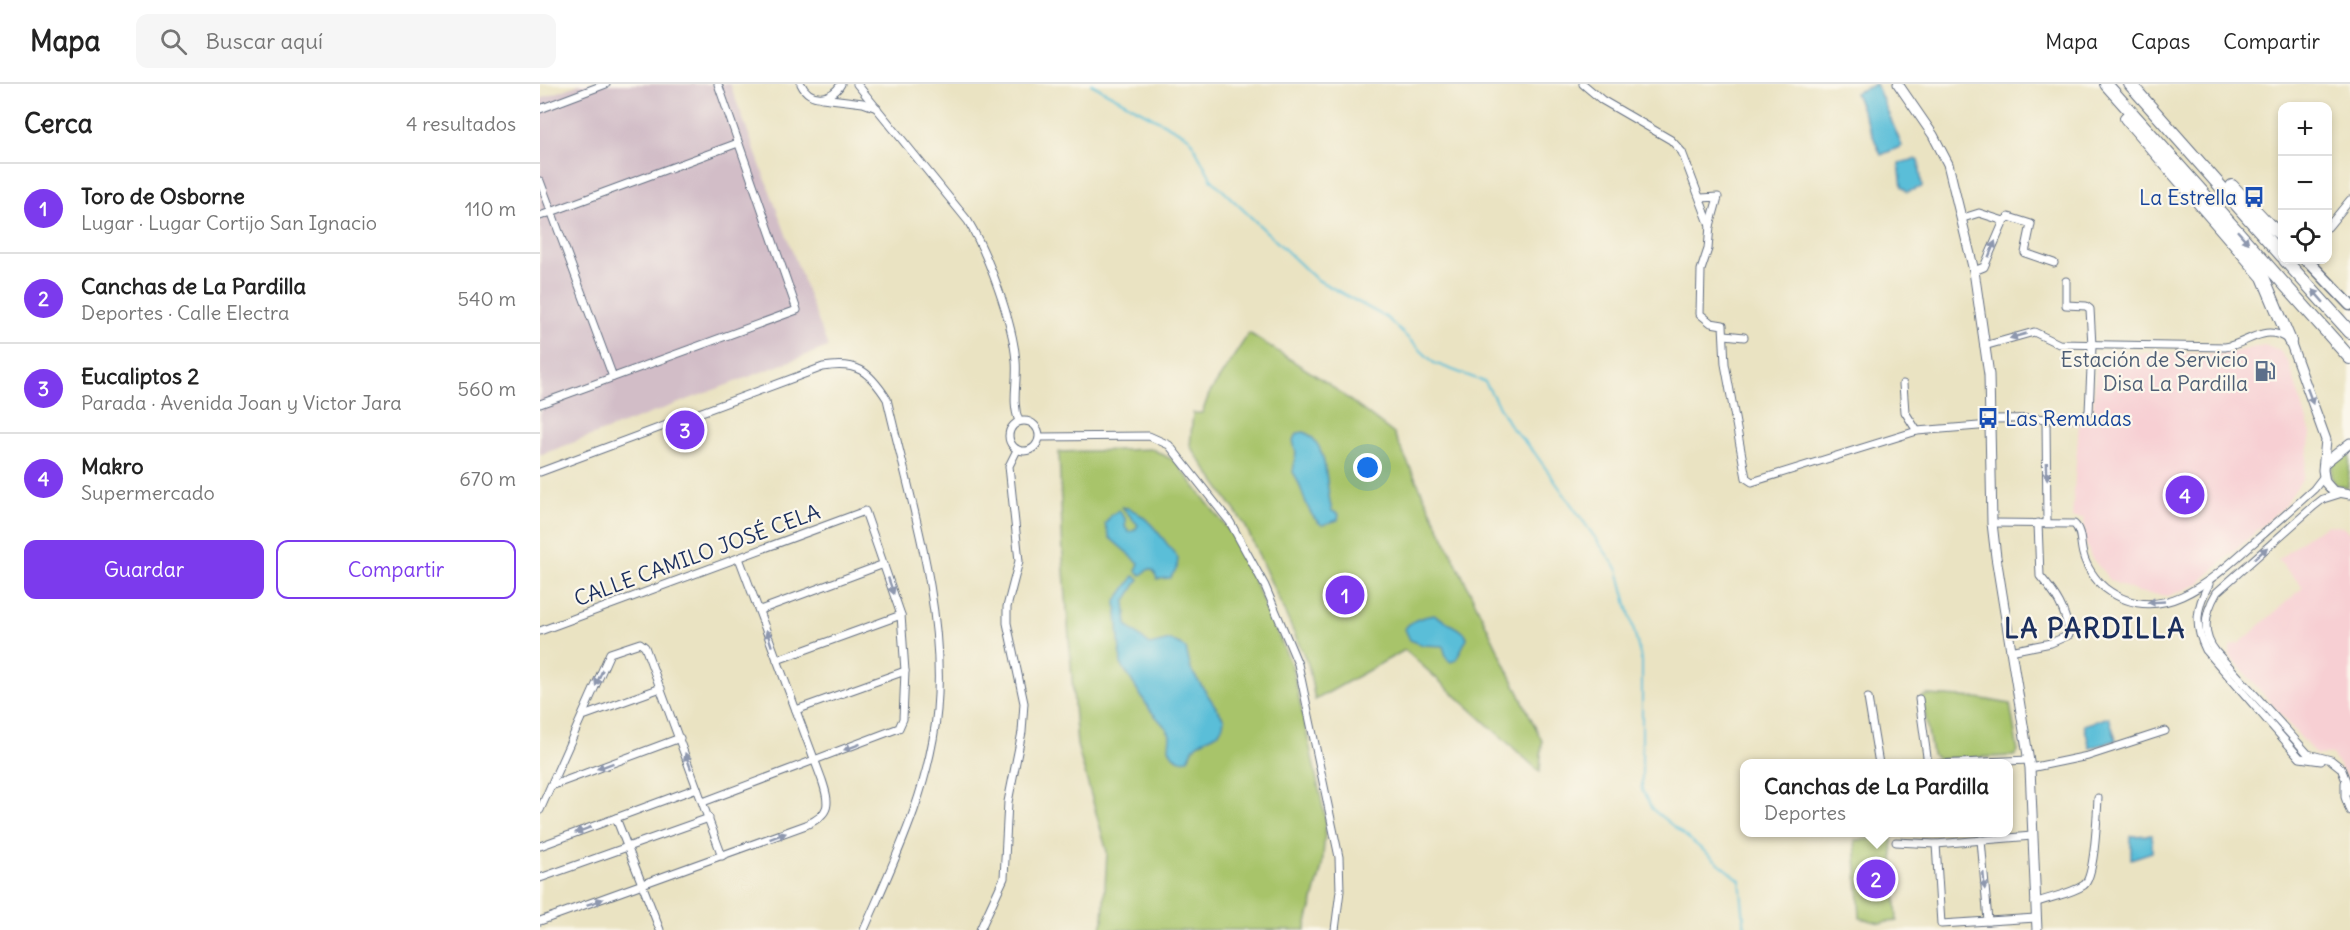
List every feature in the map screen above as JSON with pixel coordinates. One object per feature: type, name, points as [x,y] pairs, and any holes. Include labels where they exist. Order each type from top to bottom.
[{"type":"highway","points":[[2099,84],[2263,277],[2290,341]]},
{"type":"highway","points":[[2106,84],[2350,358]]},
{"type":"highway","points":[[2130,84],[2278,251]]},
{"type":"highway","points":[[2140,84],[2240,196],[2278,231]]},
{"type":"highway","points":[[2289,264],[2350,332]]},
{"type":"main road","points":[[2311,264],[2350,304]]},
{"type":"street","points":[[540,109],[606,84]]},
{"type":"street","points":[[540,404],[797,310],[718,84]]},
{"type":"street","points":[[801,84],[812,95],[863,103],[879,110]]},
{"type":"street","points":[[822,98],[833,95],[841,84]]},
{"type":"street","points":[[857,84],[879,110],[890,128],[968,221],[979,239],[1008,324],[1016,362],[1015,410],[1019,421]]},
{"type":"street","points":[[1583,84],[1602,100],[1677,144],[1701,198],[1710,226]]},
{"type":"street","points":[[1898,84],[1941,150],[1963,218],[1974,271],[1989,375],[1992,523],[2010,651],[2030,764],[2037,930]]},
{"type":"street","points":[[540,216],[738,143]]},
{"type":"street","points":[[540,181],[613,377]]},
{"type":"street","points":[[1701,198],[1718,197],[1710,226],[1708,249],[1701,270],[1700,314],[1711,323],[1724,325],[1725,364],[1746,478],[1752,482],[1917,431],[1991,422],[2086,416],[2092,346],[2090,309],[2086,306],[2066,305],[2066,281]]},
{"type":"street","points":[[2332,222],[2350,200]]},
{"type":"street","points":[[1963,218],[1979,213],[2004,221]]},
{"type":"street","points":[[1974,271],[1984,267],[2004,221],[2009,217],[2031,224],[2025,253],[2054,263]]},
{"type":"street","points":[[1984,346],[2034,332],[2059,344],[2092,346],[2225,347],[2238,345],[2265,332],[2280,334],[2290,341],[2326,440],[2324,476],[2314,489],[2210,582],[2189,594],[2170,601],[2136,602],[2121,598],[2103,587],[2091,573],[2083,556],[2078,527],[2074,524],[1992,523]]},
{"type":"street","points":[[1725,335],[1744,337]]},
{"type":"street","points":[[540,472],[823,367],[841,364],[860,369],[875,381],[887,399],[926,568],[938,659],[937,710],[919,797],[908,829],[864,930]]},
{"type":"street","points":[[1903,384],[1905,412],[1917,431]]},
{"type":"street","points":[[2046,419],[2047,523]]},
{"type":"street","points":[[1019,421],[1031,422],[1040,437],[1034,448],[1029,451],[1017,450],[1008,438],[1011,428],[1019,421]]},
{"type":"street","points":[[1040,437],[1149,436],[1170,445],[1230,522],[1265,585],[1298,664],[1339,857],[1340,891],[1335,930]]},
{"type":"street","points":[[2326,462],[2350,443]]},
{"type":"street","points":[[980,930],[1004,878],[1008,802],[1022,732],[1024,704],[1007,607],[1019,561],[1009,466],[1017,450]]},
{"type":"street","points":[[2324,476],[2329,487],[2339,494]]},
{"type":"street","points":[[2350,494],[2339,494],[2323,499],[2217,592],[2209,607],[2205,626],[2211,645],[2216,652],[2308,754],[2331,759],[2341,768],[2350,791]]},
{"type":"street","name":"CALLE CAMILO JOSÉ CELA","points":[[540,631],[865,511],[884,564]]},
{"type":"street","points":[[2010,651],[2051,643],[2068,634],[2066,614],[2055,593],[2040,576],[2038,523]]},
{"type":"street","points":[[540,921],[806,825],[826,811],[828,799],[815,761],[739,558]]},
{"type":"street","points":[[703,802],[899,728],[903,719],[904,671],[901,615],[884,564],[760,610]]},
{"type":"street","points":[[2210,582],[2199,605],[2197,620],[2199,636],[2206,650],[2300,758],[2329,762],[2339,770],[2346,783],[2345,797],[2350,811]]},
{"type":"street","points":[[777,660],[901,615]]},
{"type":"street","points":[[540,810],[610,653],[640,643],[645,647],[661,688],[722,856]]},
{"type":"street","points":[[796,710],[904,671]]},
{"type":"street","points":[[582,716],[661,688]]},
{"type":"street","points":[[1868,698],[1878,759]]},
{"type":"street","points":[[1919,699],[1927,759]]},
{"type":"street","points":[[2013,764],[2030,764],[2088,756],[2165,731]]},
{"type":"street","points":[[551,786],[680,738]]},
{"type":"street","points":[[540,846],[697,788]]},
{"type":"street","points":[[2035,903],[2083,886],[2089,880],[2097,828],[2097,798]]},
{"type":"street","points":[[616,818],[660,930]]},
{"type":"street","points":[[540,878],[709,818]]},
{"type":"street","points":[[1896,842],[1935,844],[2032,836]]},
{"type":"street","points":[[1981,840],[1988,921]]},
{"type":"street","points":[[1935,844],[1941,924],[2036,918]]},
{"type":"shaded area","points":[[580,84],[730,84],[828,347],[540,455],[540,99]]},
{"type":"shaded area","points":[[2264,345],[2280,351],[2289,363],[2311,434],[2303,479],[2283,507],[2197,585],[2168,596],[2137,592],[2111,581],[2091,557],[2085,541],[2084,518],[2072,518],[2079,422],[2092,423],[2097,355],[2100,352],[2226,354]]},
{"type":"shaded area","points":[[2328,525],[2344,527],[2350,534],[2350,782],[2332,755],[2316,755],[2230,656],[2230,646],[2240,643],[2303,587],[2278,560],[2306,537]]},
{"type":"green space","points":[[1249,333],[1326,382],[1394,434],[1542,741],[1540,772],[1405,650],[1315,700],[1308,664],[1245,525],[1190,446],[1193,413],[1202,413],[1209,394]]},
{"type":"green space","points":[[1152,449],[1175,461],[1234,537],[1292,666],[1326,821],[1322,867],[1305,930],[1100,930],[1103,921],[1107,852],[1077,745],[1063,557],[1059,452]]},
{"type":"green space","points":[[2344,455],[2350,456],[2348,488],[2335,484],[2331,476],[2333,463]]},
{"type":"green space","points":[[1927,695],[1977,698],[2010,704],[2018,751],[2014,756],[1939,759],[1932,754],[1922,697]]},
{"type":"green space","points":[[1892,838],[1897,921],[1880,923],[1860,918],[1855,840]]},
{"type":"water","points":[[1876,84],[1902,146],[1881,155],[1855,93]]},
{"type":"water","points":[[1916,159],[1919,161],[1922,187],[1907,192],[1902,187],[1899,163]]},
{"type":"water","points":[[1304,432],[1318,446],[1325,467],[1332,511],[1339,514],[1338,520],[1322,525],[1311,514],[1293,472],[1296,453],[1293,440],[1298,433]]},
{"type":"water","points":[[1122,507],[1138,513],[1146,520],[1178,558],[1177,568],[1170,578],[1157,579],[1154,571],[1149,569],[1141,575],[1136,571],[1139,563],[1110,538],[1105,524],[1111,515],[1119,510],[1126,520],[1125,527],[1129,532],[1135,530],[1138,525]]},
{"type":"water","points":[[1134,576],[1139,579],[1125,602],[1127,626],[1150,645],[1170,640],[1186,649],[1191,670],[1224,719],[1220,730],[1214,736],[1196,745],[1188,759],[1180,760],[1173,756],[1169,748],[1170,735],[1167,729],[1150,710],[1121,664],[1116,601]]},
{"type":"water","points":[[1435,615],[1465,633],[1467,638],[1456,660],[1451,662],[1447,659],[1443,646],[1423,645],[1410,640],[1405,629],[1410,623]]},
{"type":"water","points":[[2109,717],[2116,740],[2090,748],[2084,725]]},
{"type":"water","points":[[2152,835],[2152,852],[2131,859],[2131,836]]},
{"type":"waterway","points":[[1091,84],[1189,137],[1212,180],[1316,279],[1387,318],[1434,363],[1485,382],[1510,426],[1534,452],[1618,570],[1642,662],[1642,790],[1652,809],[1740,880],[1745,930]]},
{"type":"place","name":"La Estrella","points":[[2254,197]]},
{"type":"place","name":"Estación de Servicio Disa La Pardilla","points":[[2265,371]]},
{"type":"place","name":"Las Remudas","points":[[1988,418]]},
{"type":"place","name":"Eucaliptos 2","points":[[685,430]]},
{"type":"place","name":"Makro","points":[[2185,495]]},
{"type":"place","name":"Toro de Osborne","points":[[1345,595]]},
{"type":"place","name":"Canchas de La Pardilla","points":[[1876,879]]},
{"type":"district","name":"LA PARDILLA","points":[[2095,628]]}]
